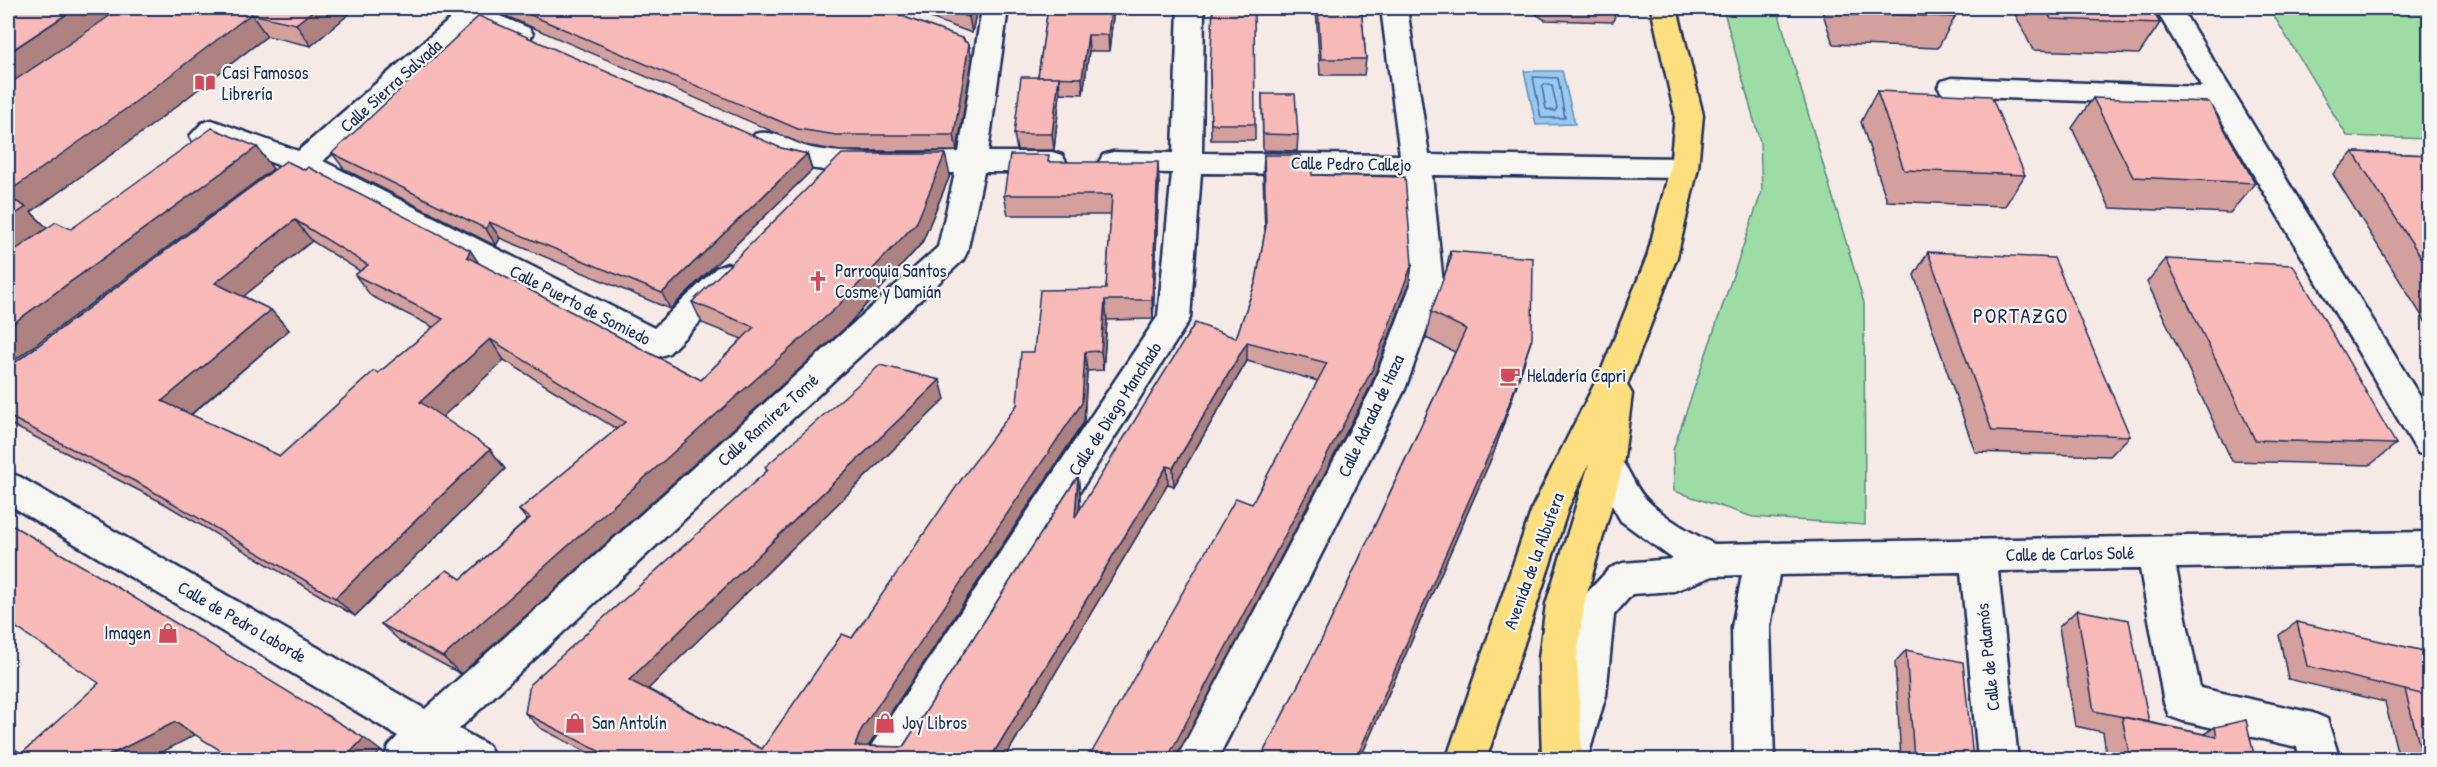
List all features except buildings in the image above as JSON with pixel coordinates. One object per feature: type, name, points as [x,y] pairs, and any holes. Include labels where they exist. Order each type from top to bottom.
[{"type":"main road","name":"Avenida de la Albufera","points":[[1466,759],[1551,506],[1618,369],[1662,256],[1684,168],[1689,115],[1664,8]]},
{"type":"main road","name":"Avenida de la Albufera","points":[[1562,759],[1558,658],[1565,604],[1606,465],[1618,369]]},
{"type":"street","name":"Calle Ramírez Tomé","points":[[404,759],[429,731],[952,252],[972,162],[978,46],[995,8]]},
{"type":"street","name":"Calle de Diego Manchado","points":[[885,759],[1174,318],[1187,162],[1191,8]]},
{"type":"street","name":"Calle Adrada de Haza","points":[[1196,759],[1392,379],[1426,284],[1416,165],[1395,8]]},
{"type":"street","points":[[2168,8],[2430,443]]},
{"type":"street","points":[[476,10],[548,47]]},
{"type":"street","name":"Calle Sierra Salvada","points":[[266,193],[304,165],[476,10]]},
{"type":"street","points":[[1952,87],[2222,97]]},
{"type":"street","points":[[183,150],[212,130],[304,165]]},
{"type":"street","name":"Calle Pedro Callejo","points":[[744,132],[798,156],[841,163],[1187,162],[1684,168]]},
{"type":"street","points":[[818,186],[841,163]]},
{"type":"street","name":"Calle Puerto de Somiedo","points":[[304,165],[658,344],[751,253]]},
{"type":"street","name":"Calle de Carlos Solé","points":[[1606,465],[1633,510],[1678,544],[1712,560]]},
{"type":"street","name":"Calle de Pedro Laborde","points":[[8,487],[475,759]]},
{"type":"street","name":"Calle de Carlos Solé","points":[[1567,759],[1587,695],[1596,609],[1623,579],[1674,574],[1712,560],[2430,548]]},
{"type":"street","points":[[2155,552],[2183,703],[2313,732],[2320,759]]},
{"type":"street","name":"Calle de Palamós","points":[[1978,555],[1998,759]]},
{"type":"street","points":[[1754,759],[1751,627],[1763,560]]},
{"type":"green space","points":[[1723,8],[1777,8],[1864,303],[1865,525],[1753,517],[1674,491],[1673,450],[1762,191],[1760,142]]},
{"type":"green space","points":[[2269,8],[2429,8],[2429,139],[2347,136]]},
{"type":"water","points":[[1524,71],[1562,71],[1575,124],[1536,125]]},
{"type":"place","name":"Casi Famosos Librería","points":[[205,83]]},
{"type":"place","name":"Parroquia Santos Cosme y Damián","points":[[818,281]]},
{"type":"place","name":"Heladería Capri","points":[[1510,376]]},
{"type":"place","name":"Imagen","points":[[168,633]]},
{"type":"place","name":"San Antolín","points":[[575,723]]},
{"type":"place","name":"Joy Libros","points":[[885,723]]},
{"type":"district","name":"PORTAZGO","points":[[2021,316]]}]
